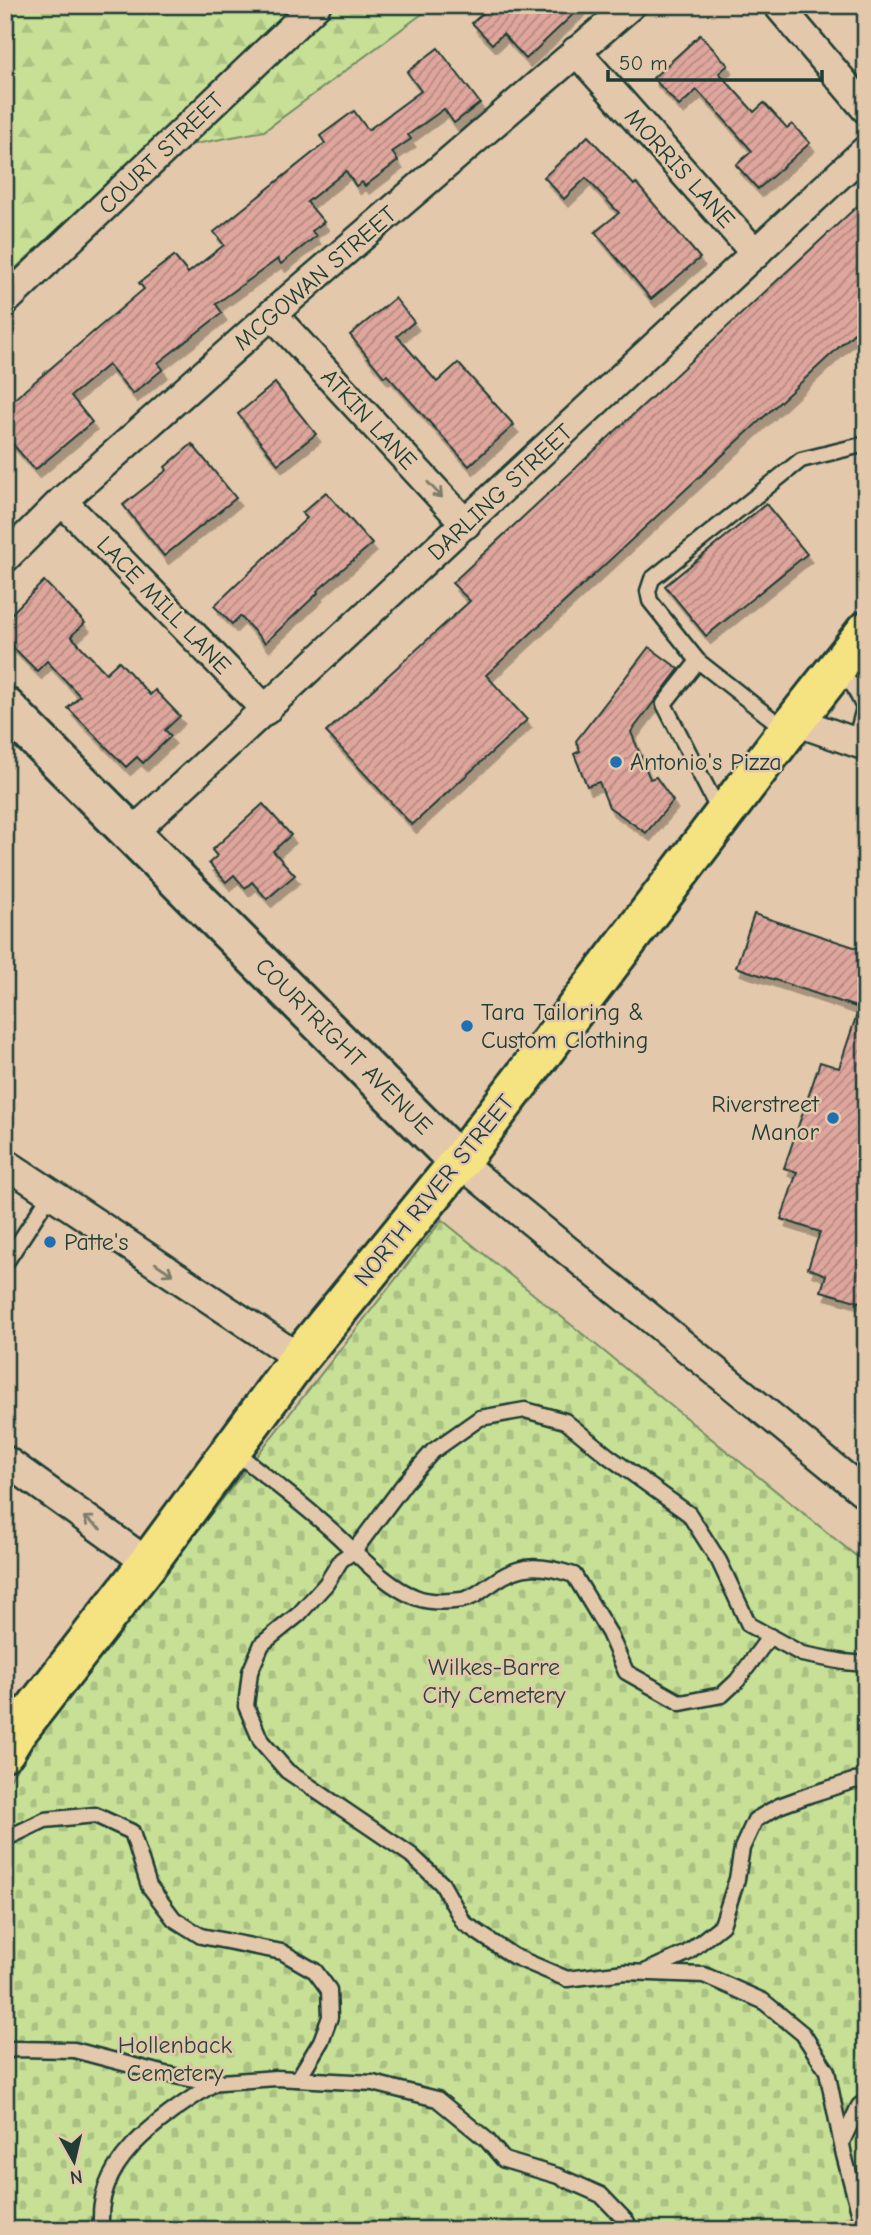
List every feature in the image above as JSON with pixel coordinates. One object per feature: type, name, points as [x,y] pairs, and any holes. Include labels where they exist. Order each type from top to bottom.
[{"type":"main road","name":"NORTH RIVER STREET","points":[[9,1737],[148,1563],[299,1358],[459,1162],[866,631]]},
{"type":"main road","name":"COURTRIGHT AVENUE","points":[[5,707],[459,1162]]},
{"type":"street","name":"COURT STREET","points":[[5,301],[316,5]]},
{"type":"street","name":"MCGOWAN STREET","points":[[5,558],[62,501],[272,314],[631,5]]},
{"type":"street","points":[[778,5],[866,109]]},
{"type":"street","name":"MORRIS LANE","points":[[576,51],[756,254]]},
{"type":"street","name":"DARLING STREET","points":[[132,833],[866,150]]},
{"type":"street","name":"ATKIN LANE","points":[[272,314],[466,524]]},
{"type":"street","name":"LACE MILL LANE","points":[[62,501],[266,709]]},
{"type":"street","points":[[791,726],[860,744]]},
{"type":"street","name":"COURTRIGHT AVENUE","points":[[459,1162],[866,1494]]},
{"type":"street","points":[[5,1163],[299,1358]]},
{"type":"street","points":[[5,1460],[148,1563]]},
{"type":"lane","points":[[791,726],[698,661],[650,601],[648,591],[652,579],[801,460],[866,444]]},
{"type":"lane","points":[[698,661],[664,704],[722,816]]},
{"type":"lane","points":[[832,674],[853,685],[865,708],[860,744]]},
{"type":"lane","points":[[5,1264],[51,1194]]},
{"type":"lane","points":[[864,2230],[827,2071],[803,2034],[763,2001],[705,1975],[625,1972],[567,1979],[513,1956],[464,1923],[442,1884],[411,1855],[288,1771],[261,1741],[246,1706],[250,1672],[262,1644],[299,1614],[326,1584],[341,1560],[354,1551],[404,1484],[433,1451],[480,1418],[525,1410],[565,1420],[608,1456],[689,1514],[719,1561],[750,1625],[802,1654],[866,1664]]},
{"type":"lane","points":[[232,1449],[328,1527],[379,1575],[415,1598],[445,1602],[472,1598],[496,1580],[518,1569],[533,1566],[553,1568],[574,1575],[609,1633],[626,1672],[681,1703],[722,1695],[737,1681],[770,1636]]},
{"type":"lane","points":[[643,1973],[687,1953],[723,1925],[737,1879],[742,1848],[755,1820],[779,1806],[811,1794],[853,1781],[866,1780]]},
{"type":"lane","points":[[5,1839],[45,1820],[95,1815],[132,1832],[149,1886],[174,1919],[201,1936],[282,1952],[315,1971],[329,1990],[330,2017],[321,2040],[298,2079]]},
{"type":"lane","points":[[5,2052],[13,2049],[74,2050],[208,2083],[276,2078],[373,2083],[438,2099],[487,2140],[504,2160],[558,2176],[601,2195],[627,2222],[628,2230]]},
{"type":"lane","points":[[102,2230],[105,2188],[120,2160],[135,2142],[216,2082]]},
{"type":"lane","points":[[842,2142],[859,2106],[866,2101]]},
{"type":"green space","points":[[5,5],[434,5],[264,131],[137,155],[5,278]]},
{"type":"green space","name":"Wilkes-Barre City Cemetery","points":[[442,1220],[866,1564],[866,2230],[5,2230],[5,1788],[31,1743]]},
{"type":"building","points":[[492,5],[583,5],[526,59],[503,34],[492,44],[472,23]]},
{"type":"building","points":[[700,35],[728,65],[719,73],[754,112],[764,103],[787,128],[792,124],[810,143],[758,189],[736,165],[752,151],[697,90],[679,106],[653,78]]},
{"type":"building","points":[[438,48],[480,103],[454,123],[444,109],[408,135],[411,139],[392,152],[398,161],[365,186],[362,182],[356,186],[346,171],[307,202],[324,222],[312,231],[316,236],[281,264],[278,259],[216,304],[222,313],[158,363],[163,369],[133,394],[108,365],[71,396],[92,422],[35,470],[5,435],[5,407],[144,289],[139,283],[174,256],[188,273],[224,245],[214,232],[325,143],[320,136],[354,111],[368,130],[421,91],[407,72]]},
{"type":"building","points":[[588,136],[634,185],[636,183],[700,258],[651,299],[595,232],[619,213],[586,178],[564,199],[544,177]]},
{"type":"building","points":[[866,198],[866,322],[486,675],[527,720],[412,825],[326,732],[470,601],[452,583]]},
{"type":"building","points":[[395,298],[414,322],[397,336],[437,382],[458,363],[514,425],[469,466],[387,375],[384,377],[350,335]]},
{"type":"building","points":[[275,383],[316,434],[278,464],[238,414]]},
{"type":"building","points":[[192,444],[236,498],[164,556],[123,505],[167,470],[165,467]]},
{"type":"building","points":[[326,492],[372,544],[317,591],[318,593],[265,643],[240,616],[232,624],[214,606],[307,518],[302,513]]},
{"type":"building","points":[[766,504],[807,554],[706,636],[665,586]]},
{"type":"building","points":[[44,581],[85,623],[71,636],[106,673],[119,661],[150,695],[155,690],[180,716],[165,730],[171,736],[143,763],[137,757],[126,767],[68,708],[80,696],[47,661],[37,671],[5,639],[5,620]]},
{"type":"building","points":[[649,647],[679,669],[631,732],[650,779],[656,777],[673,801],[646,833],[609,807],[599,782],[587,786],[574,754],[580,751],[576,741]]},
{"type":"building","points":[[263,804],[291,835],[273,851],[295,875],[267,899],[252,882],[245,888],[234,875],[226,882],[209,863],[217,856],[212,850]]},
{"type":"building","name":"Riverstreet Manor","points":[[754,914],[866,951],[866,1304],[821,1291],[826,1275],[808,1268],[820,1232],[781,1219],[797,1172],[784,1168],[820,1062],[839,1068],[859,1008],[736,967]]},
{"type":"place","name":"Antonio's Pizza","points":[[616,762]]},
{"type":"place","name":"Tara Tailoring & Custom Clothing","points":[[467,1026]]},
{"type":"place","name":"Riverstreet Manor","points":[[833,1118]]},
{"type":"place","name":"Patte's","points":[[50,1242]]},
{"type":"park label","name":"Hollenback Cemetery","points":[[175,2059]]}]
